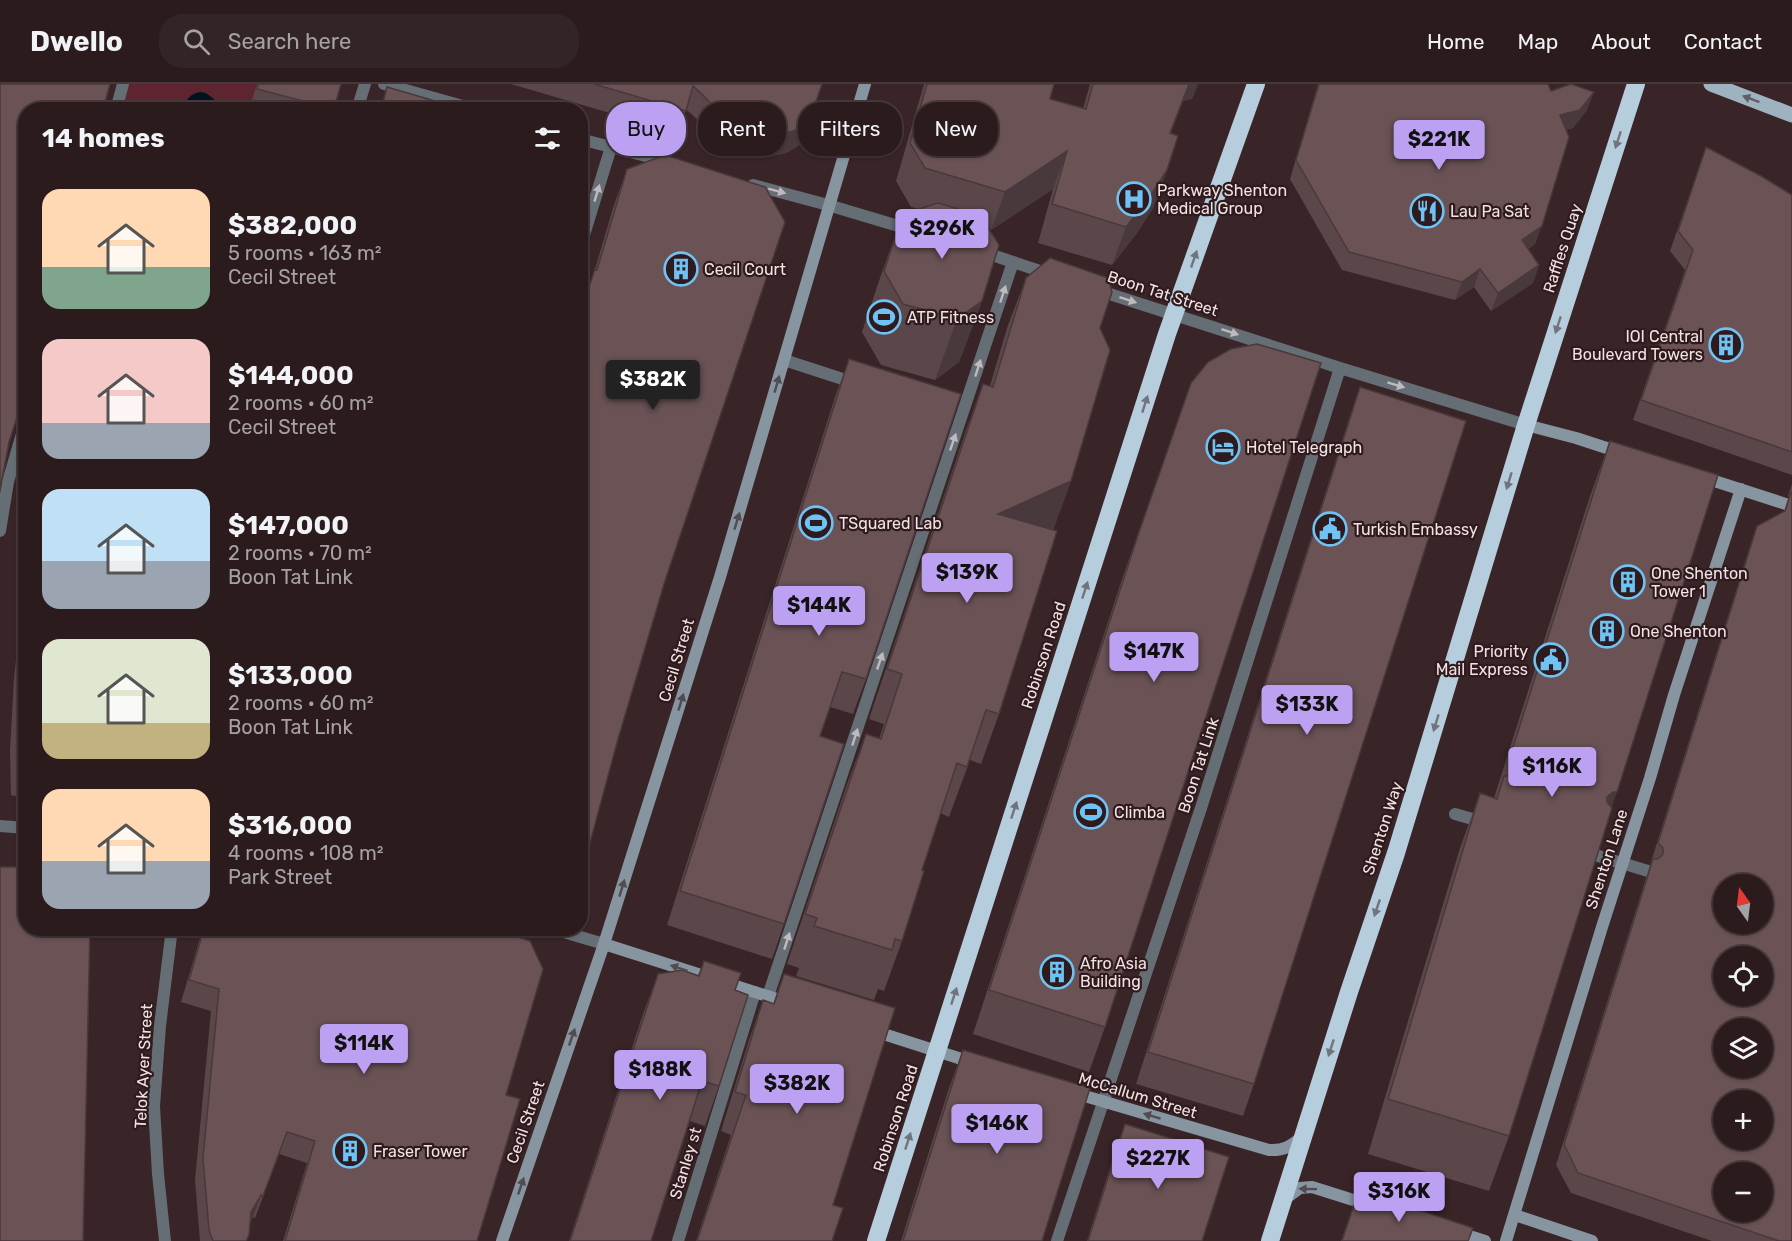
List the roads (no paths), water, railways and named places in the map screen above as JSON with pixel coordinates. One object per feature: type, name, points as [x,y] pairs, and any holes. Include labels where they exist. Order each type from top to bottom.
[{"type":"highway","name":"Robinson Road","points":[[876,1241],[1174,314],[1256,84]]},
{"type":"highway","name":"Raffles Quay","points":[[1526,425],[1636,84]]},
{"type":"highway","name":"Shenton Way","points":[[1270,1241],[1396,852],[1526,425]]},
{"type":"main road","name":"Cecil Street","points":[[502,1241],[604,944],[720,577],[865,84]]},
{"type":"main road","points":[[1711,84],[1792,115]]},
{"type":"main road","points":[[1526,425],[1576,438],[1636,458]]},
{"type":"main road","points":[[1689,473],[1792,506]]},
{"type":"main road","name":"Shenton Lane","points":[[1506,1241],[1697,622],[1742,489]]},
{"type":"main road","points":[[604,944],[800,1007]]},
{"type":"main road","points":[[864,1028],[985,1066]]},
{"type":"main road","name":"McCallum Street","points":[[1060,1089],[1269,1150],[1279,1151],[1289,1148],[1302,1137]]},
{"type":"main road","points":[[1283,1201],[1300,1188],[1312,1187],[1379,1208]]},
{"type":"main road","points":[[1515,1215],[1592,1241]]},
{"type":"main road","points":[[1436,1226],[1485,1241]]},
{"type":"street","points":[[118,102],[123,84]]},
{"type":"street","points":[[359,102],[365,84]]},
{"type":"street","points":[[384,84],[448,102]]},
{"type":"street","points":[[588,141],[606,146]]},
{"type":"street","points":[[588,222],[608,156]]},
{"type":"street","points":[[646,156],[680,165]]},
{"type":"street","points":[[745,183],[925,234]]},
{"type":"street","points":[[969,248],[1062,279]]},
{"type":"street","points":[[768,996],[958,409],[1013,261]]},
{"type":"street","name":"Boon Tat Street","points":[[1082,285],[1526,425]]},
{"type":"street","points":[[784,360],[835,378],[867,386]]},
{"type":"street","name":"Boon Tat Link","points":[[1057,1241],[1201,808],[1340,368]]},
{"type":"street","points":[[0,531],[8,482],[18,448]]},
{"type":"street","points":[[1455,814],[1486,823]]},
{"type":"street","points":[[0,826],[18,827]]},
{"type":"street","points":[[1594,855],[1648,871]]},
{"type":"street","name":"Telok Ayer Street","points":[[165,1241],[154,1106],[160,1026],[171,936]]},
{"type":"street","points":[[577,936],[604,944]]},
{"type":"street","name":"Stanley st","points":[[678,1241],[755,992]]},
{"type":"water","points":[[206,93],[215,102],[186,102],[194,94]]},
{"type":"place","name":"Parkway Shenton Medical Group","points":[[1134,199]]},
{"type":"place","name":"Lau Pa Sat","points":[[1427,211]]},
{"type":"place","name":"Cecil Court","points":[[681,269]]},
{"type":"place","name":"ATP Fitness","points":[[884,317]]},
{"type":"place","name":"IOI Central Boulevard Towers","points":[[1726,345]]},
{"type":"place","name":"Hotel Telegraph","points":[[1223,447]]},
{"type":"place","name":"TSquared Lab","points":[[816,523]]},
{"type":"place","name":"Turkish Embassy","points":[[1330,529]]},
{"type":"place","name":"One Shenton Tower 1","points":[[1628,582]]},
{"type":"place","name":"One Shenton","points":[[1607,631]]},
{"type":"place","name":"Priority Mail Express","points":[[1551,660]]},
{"type":"place","name":"Climba","points":[[1091,812]]},
{"type":"place","name":"Afro Asia Building","points":[[1057,972]]},
{"type":"place","name":"Fraser Tower","points":[[350,1151]]}]
